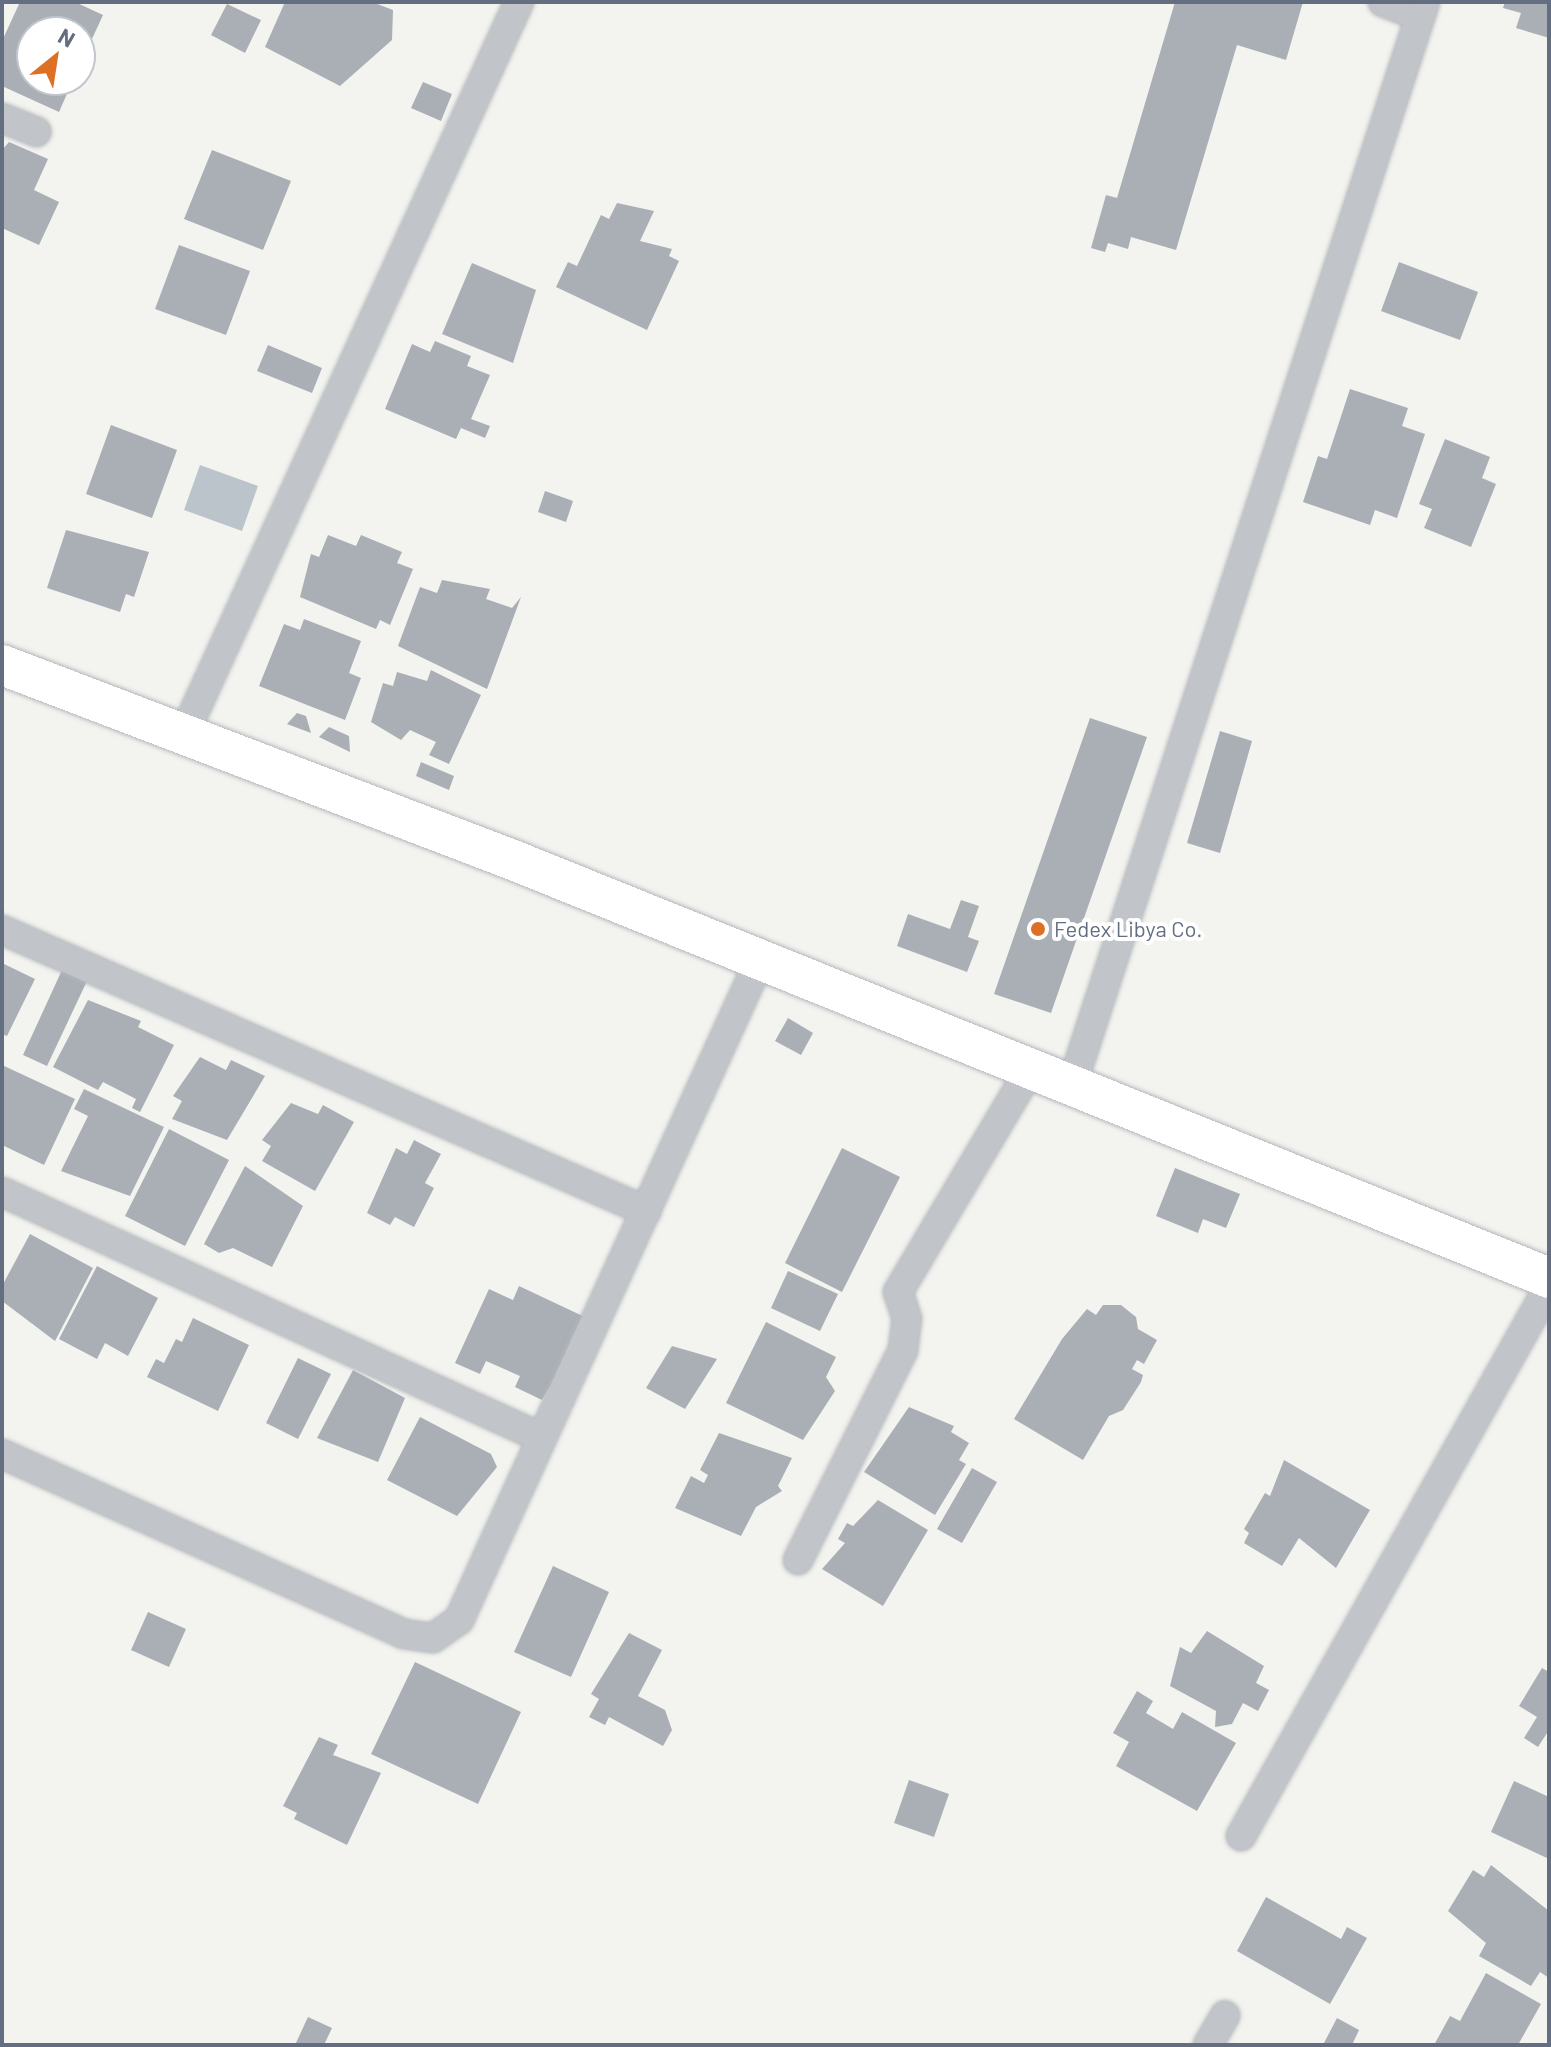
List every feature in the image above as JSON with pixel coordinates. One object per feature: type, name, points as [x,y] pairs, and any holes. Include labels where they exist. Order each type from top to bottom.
[{"type":"street","points":[[184,734],[519,2]]},
{"type":"street","points":[[1071,1088],[1423,9],[1383,2]]},
{"type":"street","points":[[2,118],[36,132]]},
{"type":"street","points":[[2,665],[184,734],[759,962],[1028,1073],[1549,1278]]},
{"type":"street","points":[[2,930],[646,1211]]},
{"type":"street","points":[[2,1454],[404,1634],[433,1638],[459,1620],[759,962]]},
{"type":"street","points":[[798,1560],[903,1350],[907,1319],[898,1292],[1028,1073]]},
{"type":"street","points":[[2,1192],[542,1438]]},
{"type":"street","points":[[1241,1836],[1549,1287]]},
{"type":"street","points":[[1208,2045],[1225,2016]]},
{"type":"shaded area","points":[[200,465],[258,486],[242,531],[184,510]]},
{"type":"building","points":[[20,2],[75,2],[103,15],[96,30],[96,16],[16,16],[16,92],[2,86],[2,41]]},
{"type":"building","points":[[285,2],[372,2],[393,10],[392,40],[340,86],[265,47]]},
{"type":"building","points":[[1175,2],[1303,2],[1286,60],[1237,45],[1176,250],[1131,237],[1128,249],[1108,243],[1105,252],[1091,248],[1106,195],[1117,198]]},
{"type":"building","points":[[1505,2],[1549,2],[1549,38],[1516,28],[1521,13],[1503,8]]},
{"type":"building","points":[[227,4],[261,20],[245,53],[211,35]]},
{"type":"building","points":[[423,82],[452,94],[441,121],[411,108]]},
{"type":"building","points":[[24,96],[66,96],[59,112]]},
{"type":"building","points":[[9,142],[48,159],[34,190],[59,202],[39,245],[2,228],[2,150]]},
{"type":"building","points":[[212,150],[291,181],[263,250],[184,219]]},
{"type":"building","points":[[617,203],[654,211],[640,241],[672,249],[669,256],[679,261],[647,330],[556,287],[568,262],[577,266],[601,215],[609,219]]},
{"type":"building","points":[[179,245],[250,271],[226,335],[155,309]]},
{"type":"building","points":[[1399,262],[1478,292],[1460,340],[1381,311]]},
{"type":"building","points":[[472,263],[536,290],[513,363],[442,334]]},
{"type":"building","points":[[435,341],[471,356],[467,366],[490,375],[471,419],[490,426],[485,438],[461,428],[456,439],[385,409],[412,344],[430,352]]},
{"type":"building","points":[[268,345],[322,368],[312,393],[257,371]]},
{"type":"building","points":[[1350,389],[1408,408],[1402,426],[1425,434],[1397,518],[1375,510],[1370,525],[1303,502],[1318,456],[1327,459]]},
{"type":"building","points":[[111,425],[177,450],[152,518],[86,494]]},
{"type":"building","points":[[1445,439],[1490,457],[1482,478],[1496,484],[1471,547],[1424,528],[1432,509],[1419,504]]},
{"type":"building","points":[[545,491],[573,501],[566,522],[538,512]]},
{"type":"building","points":[[66,530],[149,552],[134,597],[126,594],[120,612],[47,588]]},
{"type":"building","points":[[328,535],[356,546],[361,535],[402,552],[397,563],[413,569],[390,625],[380,620],[376,629],[300,597],[311,554],[319,557]]},
{"type":"building","points":[[442,580],[490,589],[486,599],[512,608],[521,597],[487,689],[398,646],[420,587],[437,593]]},
{"type":"building","points":[[304,619],[361,641],[349,673],[361,678],[345,720],[259,686],[284,624],[300,630]]},
{"type":"building","points":[[431,670],[481,695],[449,764],[429,755],[436,742],[410,730],[401,740],[371,722],[383,683],[393,686],[397,672],[427,681]]},
{"type":"building","points":[[297,713],[306,716],[311,733],[287,724]]},
{"type":"building","points":[[1090,718],[1147,737],[1051,1013],[994,994]]},
{"type":"building","points":[[329,727],[349,736],[350,752],[319,737]]},
{"type":"building","points":[[1220,731],[1252,741],[1220,853],[1187,843]]},
{"type":"building","points":[[421,762],[454,776],[449,790],[416,776]]},
{"type":"building","points":[[961,900],[979,906],[968,937],[979,941],[967,972],[897,946],[908,914],[950,929]]},
{"type":"building","points":[[2,963],[35,979],[7,1036],[2,1034]]},
{"type":"building","points":[[62,970],[87,981],[47,1066],[23,1055]]},
{"type":"building","points":[[88,1000],[141,1021],[138,1027],[174,1045],[140,1112],[132,1108],[136,1099],[103,1082],[98,1090],[53,1067]]},
{"type":"building","points":[[788,1018],[813,1033],[801,1055],[775,1041]]},
{"type":"building","points":[[200,1057],[226,1070],[231,1060],[265,1076],[227,1140],[172,1119],[182,1101],[173,1096]]},
{"type":"building","points":[[2,1065],[75,1099],[44,1165],[2,1145]]},
{"type":"building","points":[[84,1089],[164,1127],[130,1196],[61,1171],[88,1116],[74,1109]]},
{"type":"building","points":[[291,1103],[318,1114],[323,1105],[354,1122],[315,1191],[262,1161],[271,1146],[262,1140]]},
{"type":"building","points":[[169,1129],[229,1160],[185,1246],[125,1216]]},
{"type":"building","points":[[414,1140],[441,1154],[425,1183],[434,1188],[414,1227],[395,1217],[390,1225],[367,1213],[396,1148],[407,1154]]},
{"type":"building","points":[[842,1148],[900,1177],[842,1292],[785,1263]]},
{"type":"building","points":[[245,1166],[303,1206],[272,1267],[233,1248],[219,1253],[204,1244]]},
{"type":"building","points":[[1175,1168],[1240,1194],[1226,1228],[1203,1219],[1198,1233],[1156,1216]]},
{"type":"building","points":[[30,1234],[93,1268],[55,1341],[2,1301],[2,1286]]},
{"type":"building","points":[[97,1266],[158,1298],[128,1356],[105,1343],[97,1359],[59,1339]]},
{"type":"building","points":[[788,1271],[838,1294],[820,1331],[771,1308]]},
{"type":"building","points":[[519,1286],[589,1319],[542,1400],[515,1387],[520,1376],[486,1361],[480,1374],[455,1363],[489,1289],[513,1300]]},
{"type":"building","points":[[1103,1305],[1121,1305],[1136,1317],[1138,1329],[1157,1340],[1144,1364],[1137,1360],[1132,1369],[1143,1375],[1141,1382],[1123,1410],[1109,1416],[1083,1460],[1014,1419],[1062,1339],[1087,1309],[1096,1315]]},
{"type":"building","points":[[193,1318],[249,1345],[218,1411],[147,1377],[156,1359],[164,1363],[176,1339],[182,1342]]},
{"type":"building","points":[[766,1322],[836,1357],[826,1377],[835,1391],[803,1440],[726,1403]]},
{"type":"building","points":[[672,1346],[717,1359],[685,1409],[646,1388]]},
{"type":"building","points":[[298,1358],[331,1374],[298,1439],[266,1423]]},
{"type":"building","points":[[353,1370],[405,1398],[378,1462],[317,1438]]},
{"type":"building","points":[[909,1407],[954,1426],[951,1432],[969,1443],[959,1460],[966,1464],[935,1515],[864,1472]]},
{"type":"building","points":[[420,1417],[491,1454],[497,1467],[457,1516],[387,1480]]},
{"type":"building","points":[[719,1433],[792,1458],[778,1486],[782,1491],[756,1507],[741,1536],[675,1508],[691,1476],[704,1483],[708,1475],[700,1470]]},
{"type":"building","points":[[1284,1460],[1370,1510],[1336,1568],[1299,1538],[1282,1566],[1244,1543],[1249,1533],[1244,1529],[1265,1493],[1270,1496]]},
{"type":"building","points":[[972,1468],[997,1482],[962,1543],[937,1529]]},
{"type":"building","points":[[878,1500],[928,1530],[883,1606],[822,1569],[845,1543],[838,1539],[847,1523],[853,1526]]},
{"type":"building","points":[[553,1566],[609,1592],[571,1677],[514,1652]]},
{"type":"building","points":[[148,1612],[186,1629],[169,1667],[131,1650]]},
{"type":"building","points":[[1207,1631],[1264,1666],[1256,1683],[1269,1690],[1258,1711],[1243,1703],[1232,1724],[1215,1727],[1216,1711],[1170,1686],[1180,1647],[1191,1653]]},
{"type":"building","points":[[629,1633],[662,1650],[638,1696],[665,1710],[672,1730],[663,1746],[609,1717],[605,1725],[589,1717],[599,1699],[591,1694]]},
{"type":"building","points":[[415,1662],[521,1712],[478,1804],[371,1754]]},
{"type":"building","points":[[1542,1668],[1549,1672],[1549,1730],[1538,1747],[1524,1738],[1537,1717],[1519,1706]]},
{"type":"building","points":[[1137,1691],[1153,1701],[1146,1713],[1173,1729],[1182,1712],[1236,1743],[1197,1811],[1116,1766],[1129,1742],[1113,1733]]},
{"type":"building","points":[[319,1737],[338,1745],[333,1755],[381,1773],[347,1845],[294,1819],[297,1813],[283,1806]]},
{"type":"building","points":[[909,1780],[949,1794],[934,1837],[894,1823]]},
{"type":"building","points":[[1514,1781],[1549,1797],[1549,1859],[1491,1832]]},
{"type":"building","points":[[1491,1865],[1549,1911],[1549,1978],[1540,1972],[1531,1986],[1479,1956],[1486,1943],[1448,1911],[1473,1870],[1484,1877]]},
{"type":"building","points":[[1266,1897],[1341,1939],[1347,1927],[1367,1938],[1330,2004],[1237,1951]]},
{"type":"building","points":[[1486,1973],[1541,2004],[1518,2045],[1434,2045],[1450,2016],[1460,2021]]},
{"type":"building","points":[[308,2017],[332,2028],[324,2045],[295,2045]]},
{"type":"building","points":[[1337,2018],[1359,2030],[1352,2045],[1323,2045]]},
{"type":"place","name":"Fedex Libya Co.","points":[[1038,929]]}]
